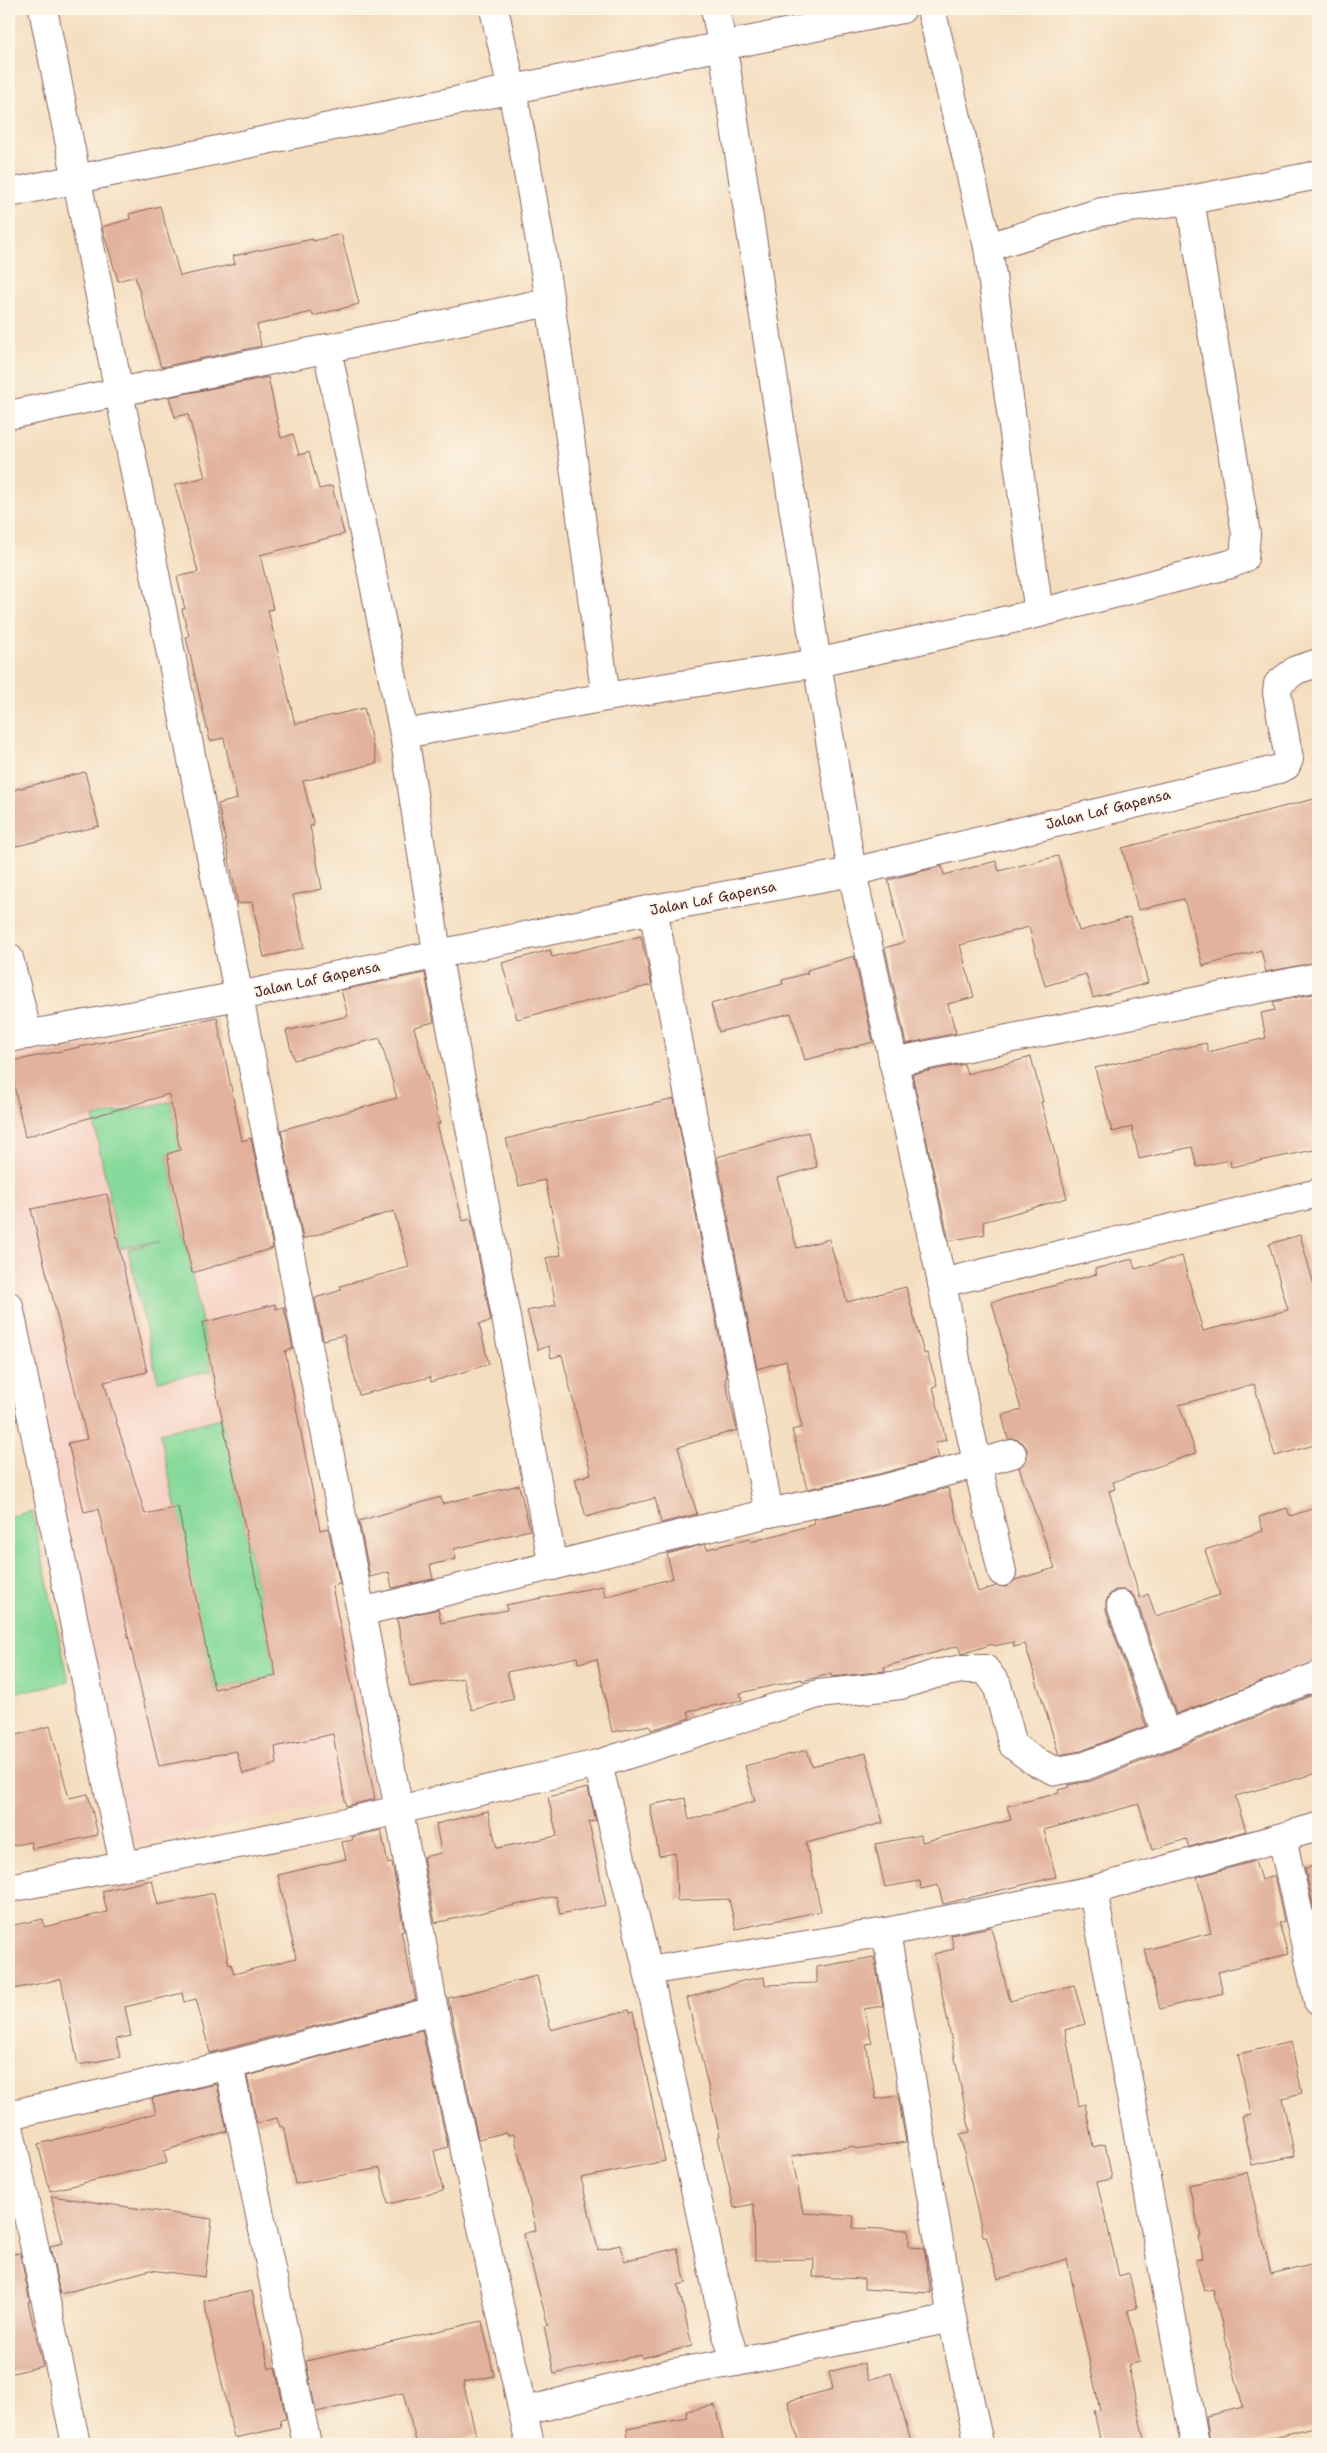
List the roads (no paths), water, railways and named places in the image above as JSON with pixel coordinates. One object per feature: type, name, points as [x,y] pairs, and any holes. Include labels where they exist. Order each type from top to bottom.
[{"type":"street","points":[[42,9],[361,1612],[399,1810],[434,2011],[530,2444]]},
{"type":"street","points":[[494,9],[513,89],[549,302],[606,697]]},
{"type":"street","points":[[715,9],[723,48],[817,663],[852,872],[942,1283],[964,1404],[1002,1572]]},
{"type":"street","points":[[9,193],[77,181],[513,89],[723,48],[902,9]]},
{"type":"street","points":[[931,9],[988,247],[1039,613]]},
{"type":"street","points":[[988,247],[1101,212],[1190,200],[1318,174]]},
{"type":"street","points":[[404,734],[606,697],[817,663],[1039,613],[1231,564],[1244,558],[1246,534],[1190,200]]},
{"type":"street","points":[[9,416],[117,391],[549,302]]},
{"type":"street","points":[[327,348],[404,734],[437,953],[553,1566]]},
{"type":"street","name":"Jalan Laf Gapensa","points":[[18,1036],[238,996],[654,909],[852,872],[1286,766],[1289,760],[1277,693],[1278,684],[1296,670],[1318,663]]},
{"type":"street","points":[[654,909],[769,1513]]},
{"type":"street","points":[[9,958],[18,1036]]},
{"type":"street","points":[[893,1062],[1318,977]]},
{"type":"street","points":[[942,1283],[1318,1193]]},
{"type":"street","points":[[9,1306],[124,1865]]},
{"type":"street","points":[[361,1612],[769,1513],[883,1490],[1012,1454]]},
{"type":"street","points":[[1121,1605],[1166,1734]]},
{"type":"street","points":[[9,1888],[311,1830],[399,1810],[598,1764],[818,1694],[902,1685],[935,1674],[963,1669],[985,1669],[997,1685],[1013,1745],[1034,1761],[1056,1771],[1085,1766],[1318,1676]]},
{"type":"street","points":[[598,1764],[648,1971],[726,2332],[736,2362]]},
{"type":"street","points":[[648,1971],[886,1932],[1093,1890],[1318,1827]]},
{"type":"street","points":[[1282,1838],[1318,2001]]},
{"type":"street","points":[[1093,1890],[1195,2444]]},
{"type":"street","points":[[886,1932],[952,2318],[979,2444]]},
{"type":"street","points":[[9,2116],[229,2065],[434,2011]]},
{"type":"street","points":[[229,2065],[308,2444]]},
{"type":"street","points":[[9,2126],[76,2444]]},
{"type":"street","points":[[523,2412],[672,2373],[736,2362],[952,2318]]}]
